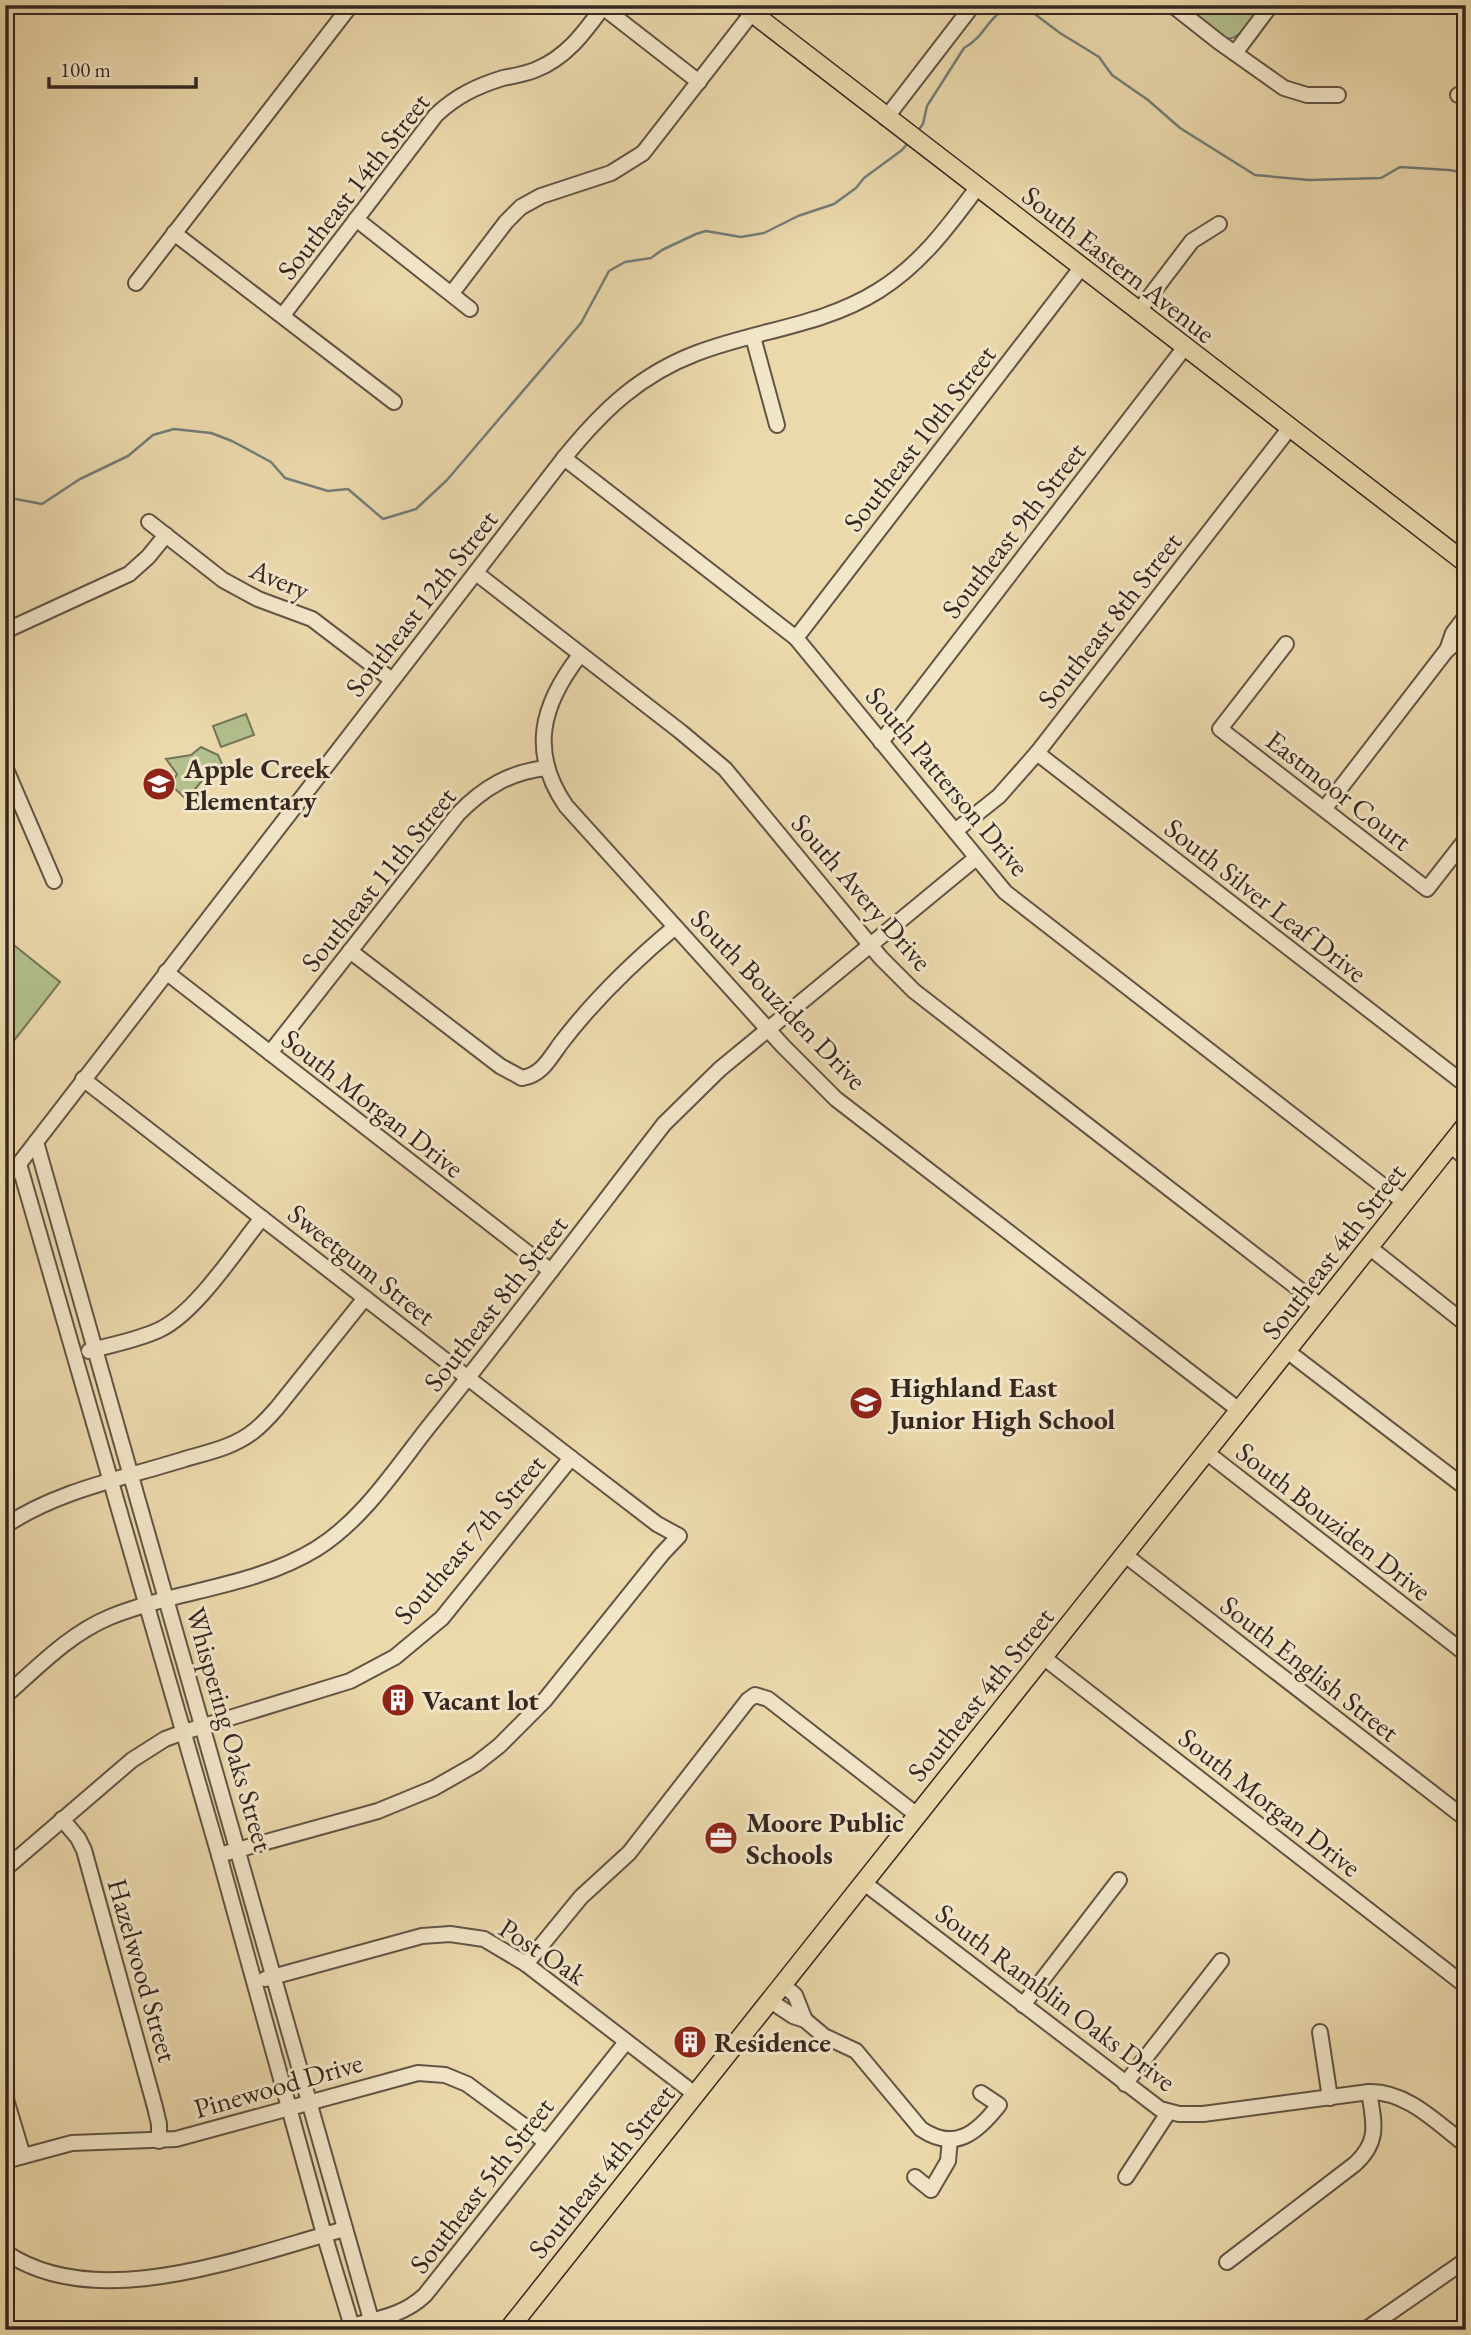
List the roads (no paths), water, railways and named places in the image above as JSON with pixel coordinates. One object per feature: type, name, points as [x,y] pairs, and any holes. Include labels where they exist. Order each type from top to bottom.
[{"type":"main road","name":"South Eastern Avenue","points":[[747,9],[1466,563]]},
{"type":"main road","name":"Southeast 4th Street","points":[[508,2330],[1466,1125]]},
{"type":"street","points":[[135,283],[351,5]]},
{"type":"street","points":[[886,118],[973,5]]},
{"type":"street","points":[[1172,5],[1277,83],[1296,93],[1338,95]]},
{"type":"street","points":[[1235,53],[1271,5]]},
{"type":"street","points":[[602,6],[699,82]]},
{"type":"street","name":"Southeast 14th Street","points":[[282,314],[444,107],[476,87],[535,71],[560,56],[570,48],[602,6]]},
{"type":"street","points":[[452,293],[506,222],[521,207],[541,196],[611,173],[633,162],[654,142],[699,82],[747,9]]},
{"type":"street","name":"Southeast 12th Street","points":[[5,1179],[564,458],[616,400],[648,378],[698,353],[833,313],[877,291],[927,251],[977,188]]},
{"type":"street","points":[[356,219],[470,309]]},
{"type":"street","points":[[1138,312],[1192,241],[1219,224]]},
{"type":"street","points":[[174,233],[394,402]]},
{"type":"street","name":"Southeast 10th Street","points":[[796,638],[1081,268]]},
{"type":"street","points":[[752,337],[777,425]]},
{"type":"street","name":"Southeast 9th Street","points":[[881,742],[1185,348]]},
{"type":"street","name":"Southeast 8th Street","points":[[955,831],[999,796],[1037,753],[1289,429]]},
{"type":"street","name":"South Patterson Drive","points":[[564,458],[796,638],[1005,892],[1404,1202]]},
{"type":"street","name":"Avery","points":[[149,522],[223,580],[242,592],[312,619],[392,680]]},
{"type":"street","points":[[5,631],[129,574],[166,535]]},
{"type":"street","name":"South Avery Drive","points":[[476,573],[725,769],[870,945],[914,991],[1322,1307]]},
{"type":"street","points":[[1446,651],[1453,633],[1466,616]]},
{"type":"street","points":[[1325,808],[1446,651],[1466,634]]},
{"type":"street","name":"Eastmoor Court","points":[[1286,644],[1220,729],[1427,889],[1466,839]]},
{"type":"street","name":"South Bouziden Drive","points":[[580,655],[565,674],[547,710],[544,747],[547,768],[566,806],[802,1067],[836,1098],[1239,1410]]},
{"type":"street","name":"South Silver Leaf Drive","points":[[1037,753],[1466,1085]]},
{"type":"street","points":[[5,767],[54,881]]},
{"type":"street","name":"Southeast 11th Street","points":[[270,1053],[449,824],[472,799],[505,778],[547,768]]},
{"type":"street","name":"Southeast 8th Street","points":[[5,1696],[61,1646],[80,1632],[109,1618],[286,1565],[328,1541],[359,1513],[469,1378],[664,1124],[700,1086],[976,858]]},
{"type":"street","points":[[350,951],[500,1066],[516,1076],[527,1077],[542,1068],[625,971],[675,927]]},
{"type":"street","name":"South Morgan Drive","points":[[166,972],[551,1271]]},
{"type":"street","name":"Sweetgum Street","points":[[83,1079],[657,1524],[679,1536],[662,1553],[544,1701],[499,1746],[476,1764],[411,1799],[379,1811],[239,1851]]},
{"type":"street","name":"Whispering Oaks Street","points":[[36,1142],[373,2325]]},
{"type":"street","points":[[1450,1145],[1466,1158]]},
{"type":"street","name":"Whispering Oaks Street","points":[[19,1164],[148,1605],[352,2328]]},
{"type":"street","points":[[76,1355],[159,1330],[181,1316],[197,1300],[262,1218]]},
{"type":"street","points":[[1369,1247],[1466,1324]]},
{"type":"street","points":[[5,1526],[50,1502],[221,1449],[253,1432],[277,1408],[365,1298]]},
{"type":"street","points":[[1287,1350],[1466,1488]]},
{"type":"street","name":"South Bouziden Drive","points":[[1206,1452],[1466,1654]]},
{"type":"street","name":"Southeast 7th Street","points":[[5,1869],[132,1760],[165,1740],[350,1681],[395,1657],[442,1618],[571,1458]]},
{"type":"street","name":"South English Street","points":[[1125,1555],[1466,1819]]},
{"type":"street","name":"South Morgan Drive","points":[[1043,1657],[1466,1986]]},
{"type":"street","points":[[526,1964],[581,1896],[629,1853],[748,1700],[755,1695],[768,1699],[917,1815]]},
{"type":"street","name":"Hazelwood Street","points":[[62,1819],[78,1838],[83,1850],[155,2106],[159,2141]]},
{"type":"street","points":[[219,1855],[239,1851]]},
{"type":"street","points":[[1023,2004],[1119,1880]]},
{"type":"street","name":"South Ramblin Oaks Drive","points":[[863,1882],[1150,2104],[1168,2113],[1203,2113],[1369,2092],[1390,2094],[1401,2098],[1466,2145]]},
{"type":"street","name":"Post Oak","points":[[255,1982],[404,1940],[450,1934],[484,1939],[526,1964],[696,2095]]},
{"type":"street","points":[[1125,2084],[1221,1961]]},
{"type":"street","points":[[782,1984],[795,1995],[806,2020]]},
{"type":"street","points":[[769,2000],[793,2016],[806,2020],[824,2036],[864,2059],[921,2129],[939,2138],[962,2137],[976,2131],[999,2105],[981,2093]]},
{"type":"street","points":[[1320,2032],[1330,2098]]},
{"type":"street","name":"Southeast 5th Street","points":[[352,2328],[373,2325],[410,2308],[425,2295],[626,2042]]},
{"type":"street","name":"Pinewood Drive","points":[[5,2161],[72,2143],[159,2141],[212,2131],[418,2073],[445,2075],[467,2084],[545,2142]]},
{"type":"street","points":[[1227,2262],[1367,2152],[1374,2127],[1369,2092]]},
{"type":"street","points":[[5,2096],[23,2156]]},
{"type":"street","points":[[1126,2177],[1168,2113]]},
{"type":"street","points":[[915,2177],[931,2190],[948,2161],[950,2139]]},
{"type":"street","points":[[5,2252],[31,2267],[57,2276],[129,2280],[191,2272],[345,2229]]},
{"type":"street","points":[[1365,2330],[1466,2260]]},
{"type":"waterway","points":[[917,132],[923,124],[927,106],[964,48],[972,43],[998,14],[1015,6],[1032,12],[1099,57],[1112,75],[1148,100],[1180,128],[1255,175],[1309,180],[1381,178],[1400,167],[1449,170],[1460,172],[1466,178]]},
{"type":"waterway","points":[[5,497],[42,504],[80,479],[128,456],[153,435],[174,429],[211,433],[232,441],[271,462],[285,478],[328,491],[348,489],[383,519],[416,509],[447,480],[581,323],[609,271],[625,262],[651,258],[662,250],[706,231],[741,237],[764,233],[798,216],[834,204],[908,143]]},
{"type":"place","name":"Apple Creek Elementary","points":[[159,784]]},
{"type":"place","name":"Highland East Junior High School","points":[[866,1403]]},
{"type":"place","name":"Vacant lot","points":[[398,1700]]},
{"type":"place","name":"Moore Public Schools","points":[[721,1838]]},
{"type":"place","name":"Residence","points":[[690,2042]]}]
